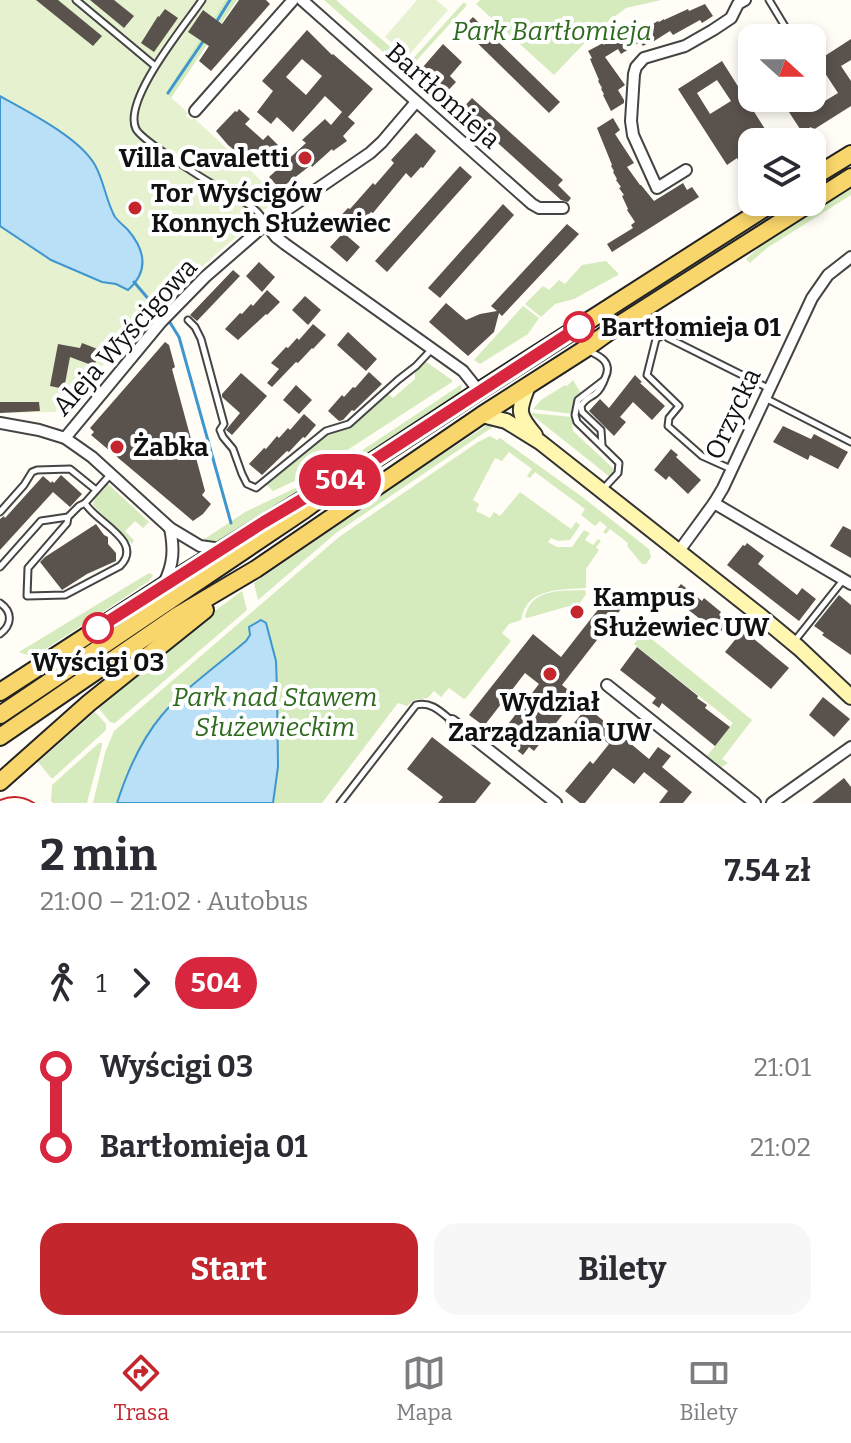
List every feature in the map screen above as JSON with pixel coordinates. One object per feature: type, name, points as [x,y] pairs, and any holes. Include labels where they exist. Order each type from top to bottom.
[{"type":"main road","points":[[826,169],[851,154]]},
{"type":"main road","points":[[0,737],[175,617],[256,569],[482,415],[851,177]]},
{"type":"main road","points":[[0,715],[353,474],[752,216]]},
{"type":"main road","points":[[3,691],[222,549],[308,496],[353,474]]},
{"type":"main road","points":[[0,782],[123,674],[256,569]]},
{"type":"street","points":[[195,111],[293,0]]},
{"type":"street","name":"Bartłomieja","points":[[302,0],[532,204],[539,208],[563,208]]},
{"type":"street","points":[[686,170],[657,188],[633,135],[634,74],[644,58],[685,46],[713,30],[731,18],[742,2]]},
{"type":"street","name":"Aleja Wyścigowa","points":[[0,423],[65,438],[161,322],[205,277],[266,224],[362,159],[382,142],[416,102]]},
{"type":"street","points":[[266,224],[285,244],[463,371],[479,391]]},
{"type":"street","name":"Orzycka","points":[[679,551],[714,503],[732,470],[819,286],[851,257]]},
{"type":"street","points":[[528,386],[520,405],[521,417],[540,442]]},
{"type":"street","points":[[482,415],[506,421],[540,442],[796,646],[851,686]]},
{"type":"street","points":[[65,438],[83,450],[170,528],[200,546],[222,549]]},
{"type":"street","points":[[714,503],[848,581]]},
{"type":"street","points":[[162,587],[173,561],[170,528]]},
{"type":"street","points":[[796,646],[851,697]]},
{"type":"street","points":[[607,685],[755,803]]},
{"type":"street","points":[[452,721],[556,803]]},
{"type":"street","points":[[772,803],[851,747]]},
{"type":"lane","points":[[76,0],[155,66]]},
{"type":"lane","points":[[202,0],[147,79],[134,122],[143,139],[254,208],[266,224]]},
{"type":"lane","points":[[769,0],[784,24]]},
{"type":"lane","points":[[188,320],[201,339],[224,424],[220,430],[233,449],[247,484],[256,488],[326,431],[349,424],[432,349]]},
{"type":"lane","points":[[732,470],[702,456],[668,426],[669,418],[679,406],[647,375],[656,339],[665,334],[851,442]]},
{"type":"lane","points":[[585,349],[607,363],[608,372],[598,392],[584,400],[581,406],[582,412],[601,430],[602,446]]},
{"type":"lane","points":[[601,490],[618,473],[617,460],[577,422],[575,415],[578,400],[604,380]]},
{"type":"lane","points":[[0,512],[37,470],[70,469],[96,490]]},
{"type":"lane","points":[[85,503],[124,541],[127,548],[125,560],[120,566],[65,595],[27,596],[28,568],[67,523],[68,517],[111,474]]},
{"type":"lane","points":[[0,567],[41,521],[68,517]]},
{"type":"lane","points":[[796,646],[829,599],[848,581]]},
{"type":"lane","points":[[0,603],[6,607],[10,617],[7,629],[0,634]]},
{"type":"lane","points":[[340,803],[416,705],[436,707],[452,721]]},
{"type":"green space","name":"Tor Wyścigów Konnych Służewiec","points":[[0,0],[225,0],[166,93],[188,113],[186,116],[191,120],[194,118],[283,201],[257,214],[246,228],[161,303],[123,346],[55,412],[0,413]]},
{"type":"green space","points":[[225,0],[237,0],[171,98],[165,93]]},
{"type":"green space","points":[[324,0],[336,0],[409,63],[464,2],[467,5],[406,72]]},
{"type":"green space","points":[[417,0],[436,0],[448,10],[408,56],[385,37]]},
{"type":"green space","name":"Park Bartłomieja","points":[[480,0],[661,0],[626,8],[598,29],[554,75],[476,4]]},
{"type":"green space","points":[[851,189],[851,195],[826,211],[826,205]]},
{"type":"green space","points":[[808,216],[818,216],[767,248],[750,263],[746,259],[763,244]]},
{"type":"green space","points":[[606,261],[618,275],[574,299],[555,304],[541,317],[525,304],[543,286],[549,290],[559,280],[565,284],[582,265]]},
{"type":"green space","points":[[523,306],[539,318],[528,334],[480,364],[474,360]]},
{"type":"green space","points":[[425,361],[452,382],[312,473],[273,491],[266,484],[324,436],[349,428],[388,394],[393,398],[415,379],[415,372]]},
{"type":"green space","points":[[573,380],[582,395],[574,403],[573,414],[533,409],[541,400]]},
{"type":"green space","points":[[462,384],[456,396],[337,475],[218,544],[200,542],[245,512],[331,471]]},
{"type":"green space","points":[[532,413],[572,417],[575,424],[572,424],[573,431],[616,471],[610,477]]},
{"type":"green space","points":[[492,422],[500,422],[336,533],[258,600],[254,583]]},
{"type":"green space","name":"Park nad Stawem Służewieckim","points":[[490,436],[497,440],[500,438],[649,549],[651,557],[646,564],[642,564],[627,546],[628,543],[610,529],[606,534],[603,532],[607,527],[600,521],[595,526],[581,515],[585,509],[535,472],[530,478],[527,476],[532,469],[509,452],[502,461],[495,458],[473,500],[479,504],[476,511],[490,518],[494,512],[500,516],[520,492],[571,529],[576,522],[580,525],[570,540],[551,538],[548,542],[557,547],[572,547],[584,530],[590,533],[585,540],[593,545],[598,539],[601,541],[596,547],[599,550],[586,569],[586,588],[546,592],[530,601],[521,620],[509,624],[502,633],[511,641],[466,698],[449,688],[441,697],[434,691],[428,698],[414,700],[407,706],[398,703],[322,803],[93,803],[105,753],[114,731],[339,537]]},
{"type":"green space","points":[[107,483],[149,522],[143,528],[135,521],[125,531],[134,540],[132,544],[93,505],[95,497]]},
{"type":"green space","points":[[149,573],[153,575],[149,581],[97,616],[95,613],[88,618],[89,621],[33,657],[19,652]]},
{"type":"green space","points":[[585,590],[580,603],[525,617],[528,608],[540,596],[557,591]]},
{"type":"green space","points":[[242,591],[247,610],[115,723],[110,722],[96,705]]},
{"type":"green space","points":[[643,632],[752,720],[722,759],[728,763],[722,767],[707,756],[733,723],[634,644]]},
{"type":"green space","points":[[95,712],[106,724],[106,730],[52,779],[38,762]]},
{"type":"green space","points":[[99,743],[102,746],[87,803],[53,803],[52,785]]},
{"type":"water","points":[[0,96],[65,135],[95,165],[115,217],[134,238],[141,253],[142,268],[128,290],[51,260],[0,226]]},
{"type":"water","points":[[261,620],[266,623],[276,661],[278,767],[273,803],[117,803],[135,757],[162,715],[246,641],[250,635],[249,627]]},
{"type":"building","points":[[36,0],[58,0],[102,36],[93,46]]},
{"type":"building","points":[[90,0],[114,0],[134,16],[124,28]]},
{"type":"building","points":[[239,0],[266,0],[270,4],[211,71],[199,61],[209,46],[188,32],[203,10],[222,24]]},
{"type":"building","points":[[705,4],[713,16],[702,23],[700,20],[673,35],[670,31],[651,43],[643,46],[640,42],[621,54],[618,49],[605,57],[625,85],[618,90],[624,103],[611,111],[588,51],[604,45],[611,38]]},
{"type":"building","points":[[165,9],[178,18],[154,52],[141,43]]},
{"type":"building","points":[[473,17],[560,102],[549,113],[462,28]]},
{"type":"building","points":[[307,30],[373,89],[348,117],[355,123],[343,136],[347,141],[280,189],[269,177],[306,143],[302,140],[325,119],[331,125],[342,112],[325,96],[293,132],[277,117],[271,124],[257,112],[273,91],[262,81]],"holes":[[[302,59],[322,76],[306,95],[286,77]]]},
{"type":"building","points":[[851,39],[851,60],[841,66],[851,81],[851,106],[816,128],[799,128],[789,112],[826,112],[826,100],[838,93],[826,75],[826,55]]},
{"type":"building","points":[[443,44],[462,62],[450,76],[456,82],[442,97],[416,75]]},
{"type":"building","points":[[722,61],[738,86],[738,112],[754,112],[764,128],[738,128],[738,160],[727,165],[678,89]],"holes":[[[717,80],[731,101],[710,114],[697,93]]]},
{"type":"building","points":[[472,98],[563,180],[558,185],[571,198],[568,202],[561,200],[461,110]]},
{"type":"building","points":[[239,109],[250,119],[245,124],[263,140],[268,135],[278,145],[258,169],[216,131]]},
{"type":"building","points":[[613,118],[620,130],[615,134],[634,163],[627,167],[654,201],[683,183],[687,190],[692,187],[699,197],[612,252],[607,244],[633,228],[631,225],[635,222],[627,210],[597,128]]},
{"type":"building","points":[[416,133],[436,151],[411,178],[406,173],[373,213],[346,235],[360,247],[347,262],[330,247],[343,233],[333,224],[373,183],[375,185],[394,163],[391,160]]},
{"type":"building","points":[[460,166],[472,177],[387,272],[375,261]]},
{"type":"building","points":[[503,204],[514,215],[440,298],[428,288]]},
{"type":"building","points":[[567,224],[579,234],[502,316],[499,313],[494,332],[468,356],[429,322],[446,303],[466,320],[497,311],[491,306]]},
{"type":"building","points":[[259,262],[275,277],[262,292],[246,276]]},
{"type":"building","points":[[233,270],[240,276],[197,321],[190,315]]},
{"type":"building","points":[[267,290],[280,302],[238,340],[225,329]]},
{"type":"building","points":[[305,296],[321,310],[308,325],[292,310]]},
{"type":"building","points":[[313,324],[326,335],[272,387],[267,383],[279,369],[271,363]]},
{"type":"building","points":[[348,332],[377,359],[366,371],[337,345]]},
{"type":"building","points":[[165,342],[169,345],[175,367],[172,369],[205,491],[202,495],[211,504],[193,521],[91,435],[94,432],[90,428]]},
{"type":"building","points":[[82,343],[100,350],[94,366],[70,357],[64,389],[50,386],[58,344],[80,348]]},
{"type":"building","points":[[369,372],[382,384],[339,421],[328,411]]},
{"type":"building","points":[[241,373],[267,396],[232,435],[226,430],[240,413],[222,394]]},
{"type":"building","points":[[635,375],[665,406],[652,420],[633,402],[620,417],[626,422],[614,436],[589,411],[600,399],[609,408]]},
{"type":"building","points":[[296,385],[312,400],[299,414],[283,400]]},
{"type":"building","points":[[0,402],[39,402],[40,411],[0,413]]},
{"type":"building","points":[[304,414],[316,425],[305,438],[262,475],[249,464],[277,436],[279,438],[288,428],[290,430]]},
{"type":"building","points":[[783,426],[811,439],[814,434],[848,452],[838,469],[810,455],[808,460],[773,442]]},
{"type":"building","points":[[671,449],[701,480],[688,494],[669,476],[666,480],[654,470]]},
{"type":"building","points":[[61,475],[82,494],[70,507],[53,492],[0,550],[0,519],[5,518],[43,476],[54,483]]},
{"type":"building","points":[[96,524],[108,537],[108,544],[116,553],[116,561],[62,590],[40,562]]},
{"type":"building","points":[[843,526],[851,530],[851,558],[830,546]]},
{"type":"building","points":[[747,543],[764,556],[758,564],[797,595],[802,588],[816,599],[799,621],[727,565]]},
{"type":"building","points":[[681,584],[721,612],[719,615],[728,622],[719,634],[672,595]]},
{"type":"building","name":"Wydział Zarządzania UW","points":[[611,593],[625,604],[562,685],[572,693],[566,700],[571,704],[534,751],[529,747],[523,755],[499,736],[539,684],[525,673],[484,726],[469,715],[533,634],[561,657]]},
{"type":"building","points":[[839,595],[851,605],[851,655],[814,626]]},
{"type":"building","points":[[743,630],[789,668],[771,689],[725,652]]},
{"type":"building","points":[[637,647],[698,696],[707,705],[705,708],[730,727],[715,746],[662,703],[659,708],[652,703],[656,698],[620,670]]},
{"type":"building","points":[[823,697],[850,719],[834,737],[809,715]]},
{"type":"building","points":[[587,707],[649,759],[658,747],[671,756],[662,767],[692,792],[683,803],[659,803],[668,791],[644,772],[634,784],[613,768],[585,803],[580,803],[565,791],[609,744],[587,726],[584,730],[574,723]]},
{"type":"building","points":[[432,737],[491,783],[475,803],[438,803],[443,797],[407,769]]},
{"type":"building","points":[[844,778],[851,787],[851,803],[812,803]]},
{"type":"waterway","points":[[215,24],[230,0]]},
{"type":"waterway","points":[[168,93],[204,40]]},
{"type":"waterway","points":[[134,282],[163,316]]},
{"type":"waterway","points":[[169,321],[179,337],[231,523]]},
{"type":"tram line","points":[[0,800],[17,797],[34,803]]},
{"type":"bus line","name":"504","points":[[98,628],[264,522],[353,474],[579,327]]},
{"type":"place","name":"Villa Cavaletti","points":[[305,158]]},
{"type":"place","name":"Tor Wyścigów Konnych Służewiec","points":[[135,208]]},
{"type":"place","name":"Bartłomieja 01","points":[[579,327]]},
{"type":"place","name":"Żabka","points":[[117,447]]},
{"type":"place","name":"Kampus Służewiec UW","points":[[577,612]]},
{"type":"place","name":"Wyścigi 03","points":[[98,628]]},
{"type":"place","name":"Wydział Zarządzania UW","points":[[550,674]]}]
